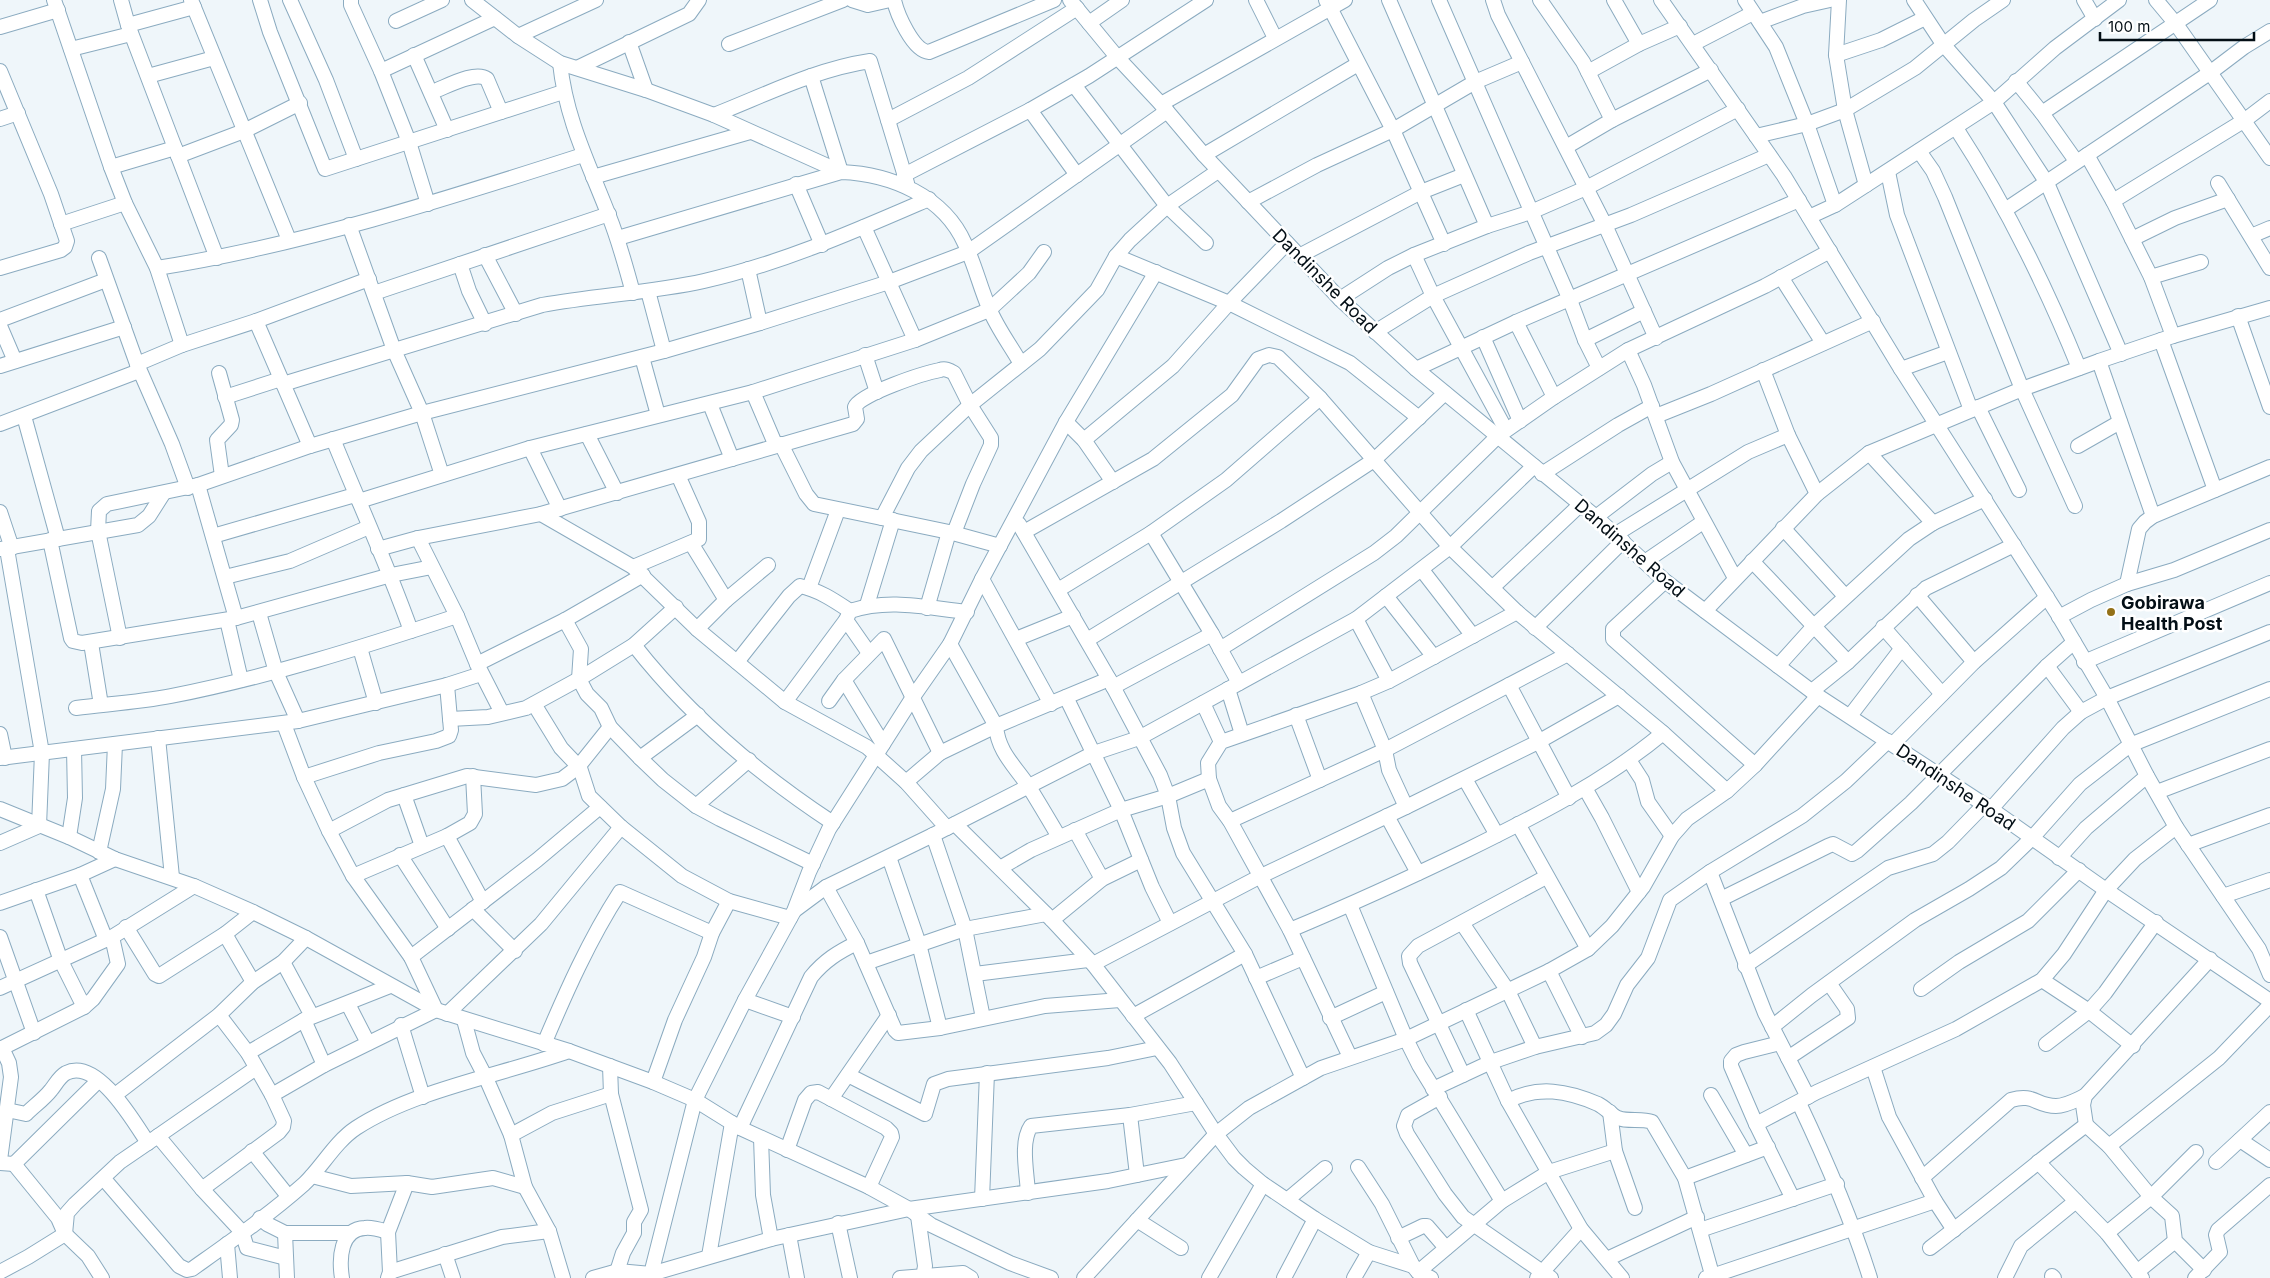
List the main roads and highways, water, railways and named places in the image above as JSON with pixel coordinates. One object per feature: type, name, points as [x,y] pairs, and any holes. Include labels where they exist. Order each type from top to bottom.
[{"type":"place","name":"Gobirawa Health Post","points":[[2111,612]]}]
